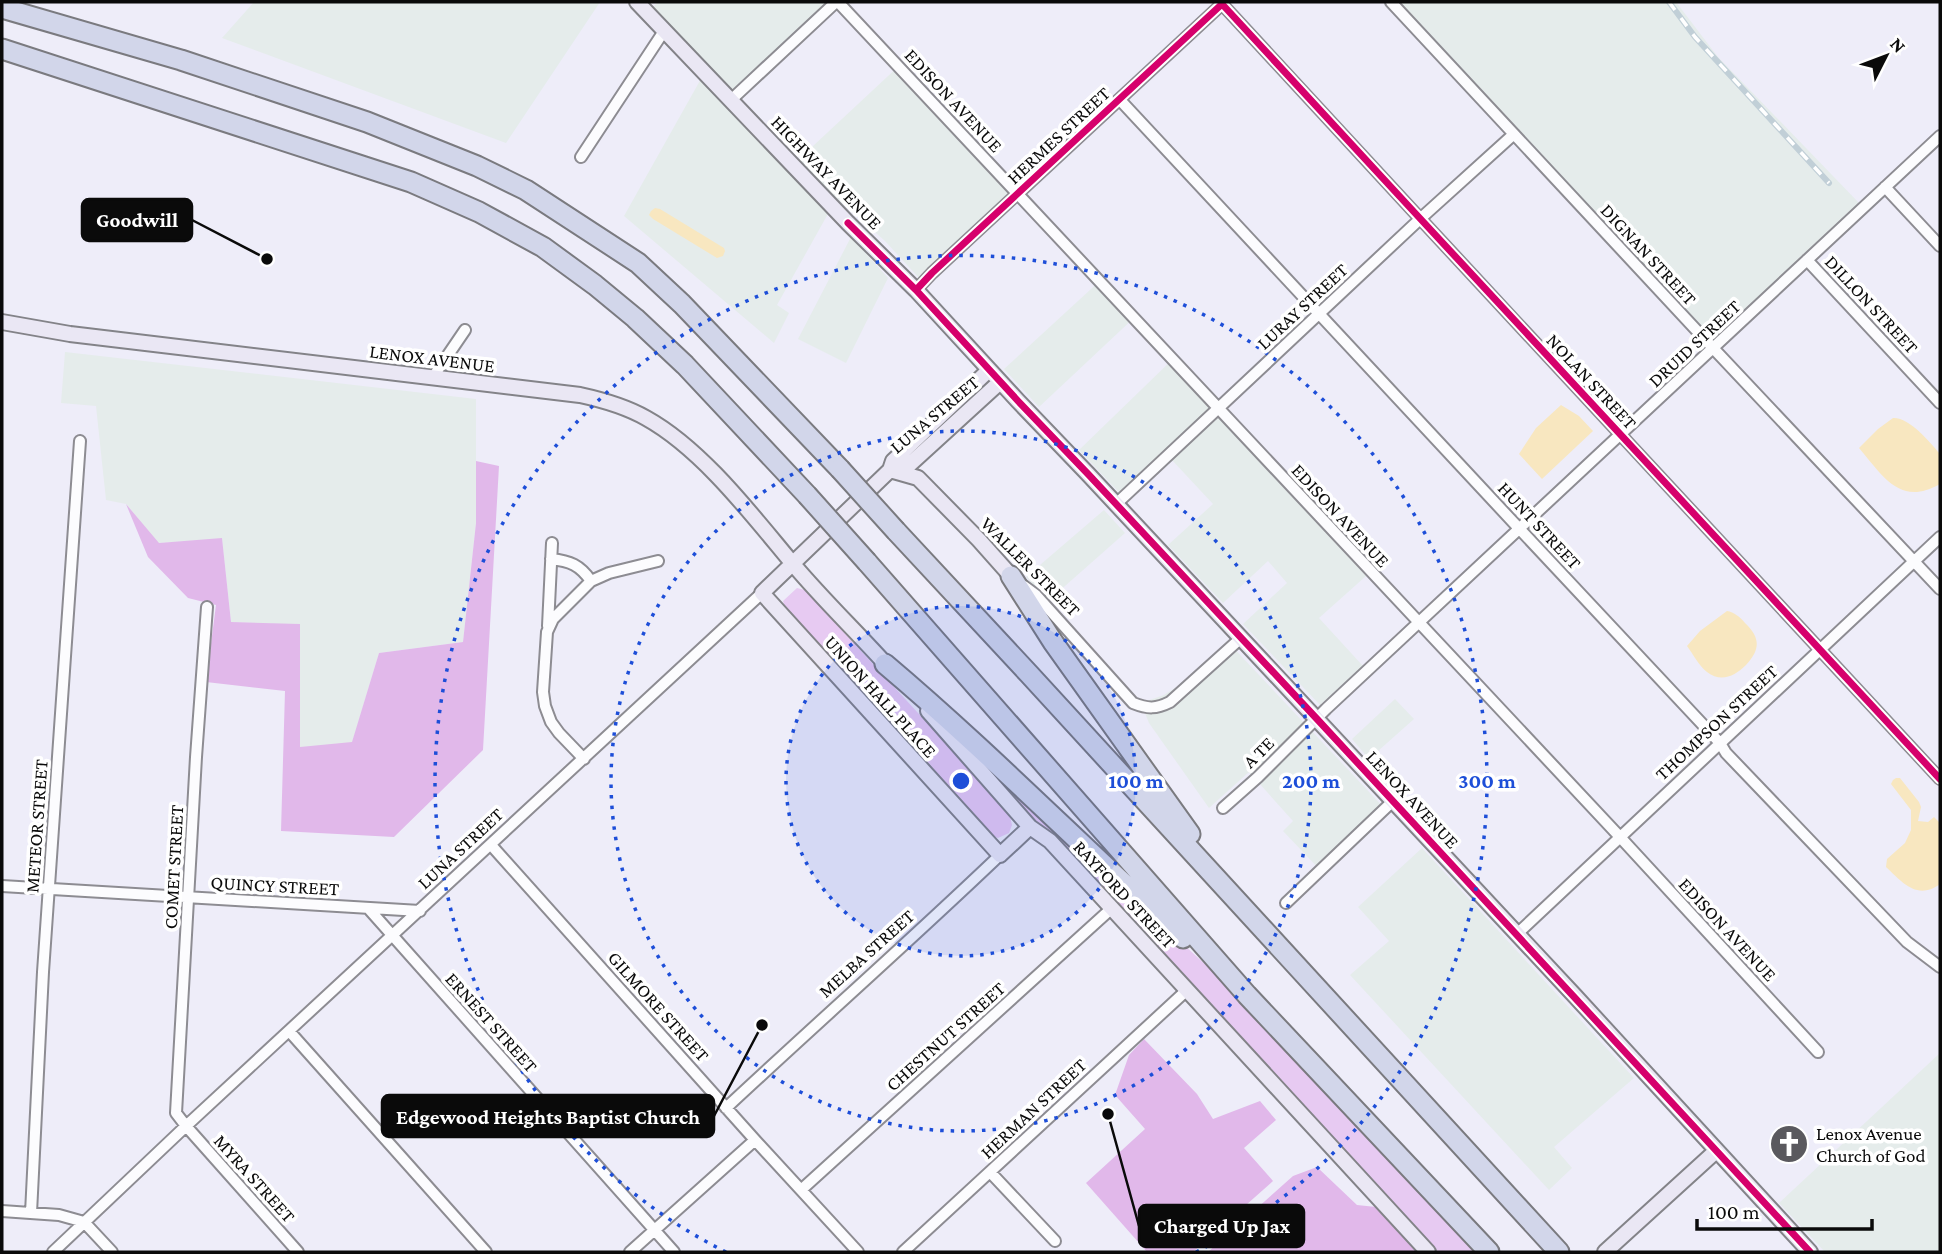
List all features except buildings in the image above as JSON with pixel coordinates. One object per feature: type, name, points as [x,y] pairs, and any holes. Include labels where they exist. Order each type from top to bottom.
[{"type":"highway","points":[[2,8],[181,60],[367,122],[477,166],[526,190],[638,263],[682,304],[840,469],[1559,1252]]},
{"type":"highway","points":[[2,48],[411,182],[480,212],[543,247],[595,285],[685,365],[807,495],[1247,995],[1489,1252]]},
{"type":"highway","points":[[1011,576],[1053,642],[1194,840],[1315,986]]},
{"type":"highway","points":[[886,664],[935,706],[1109,872],[1247,995]]},
{"type":"street","name":"HIGHWAY AVENUE","points":[[636,2],[916,290],[989,370]]},
{"type":"street","points":[[731,100],[837,2]]},
{"type":"street","name":"EDISON AVENUE","points":[[837,2],[1818,1052]]},
{"type":"street","name":"DIGNAN STREET","points":[[1391,2],[1940,589]]},
{"type":"street","name":"HERMES STREET","points":[[916,290],[1222,4]]},
{"type":"street","name":"NOLAN STREET","points":[[1222,4],[1940,779]]},
{"type":"street","points":[[581,157],[664,31]]},
{"type":"street","name":"HUNT STREET","points":[[1120,100],[1720,743],[1726,753],[1907,942],[1940,967]]},
{"type":"street","name":"LURAY STREET","points":[[1115,505],[1514,134]]},
{"type":"street","name":"DRUID STREET","points":[[1317,719],[1940,136]]},
{"type":"street","points":[[1885,187],[1940,246]]},
{"type":"street","name":"DILLON STREET","points":[[1807,260],[1940,403]]},
{"type":"street","name":"LENOX AVENUE","points":[[2,321],[70,334],[580,395],[607,401],[645,417],[698,456],[793,564]]},
{"type":"street","points":[[433,377],[465,330]]},
{"type":"street","name":"LENOX AVENUE","points":[[989,370],[1317,719],[1810,1252]]},
{"type":"street","name":"LUNA STREET","points":[[54,1252],[186,1126],[793,564],[891,470],[893,461],[989,370]]},
{"type":"street","name":"LUNA STREET","points":[[891,470],[903,469],[909,465],[1000,382]]},
{"type":"street","name":"METEOR STREET","points":[[31,1213],[49,888],[80,441]]},
{"type":"street","name":"WALLER STREET","points":[[891,470],[918,478],[1011,576],[1036,595],[1133,703],[1147,709],[1170,702],[1241,638]]},
{"type":"street","name":"THOMPSON STREET","points":[[1517,934],[1940,537]]},
{"type":"street","points":[[552,543],[543,692],[545,706],[559,733],[584,759]]},
{"type":"street","points":[[551,559],[573,562],[591,581]]},
{"type":"street","points":[[547,632],[553,620],[591,581],[609,573],[658,561]]},
{"type":"street","name":"RAYFORD STREET","points":[[793,564],[886,664],[1030,827],[1050,841],[1428,1252]]},
{"type":"street","name":"UNION HALL PLACE","points":[[762,593],[1000,855]]},
{"type":"street","name":"COMET STREET","points":[[186,1126],[176,1113],[207,607]]},
{"type":"street","name":"A TE","points":[[1223,808],[1317,719]]},
{"type":"street","points":[[1286,903],[1393,801]]},
{"type":"street","name":"MELBA STREET","points":[[726,1108],[937,916],[1030,827]]},
{"type":"street","name":"GILMORE STREET","points":[[491,845],[858,1252]]},
{"type":"street","name":"QUINCY STREET","points":[[2,886],[420,911]]},
{"type":"street","name":"ERNEST STREET","points":[[368,908],[674,1252]]},
{"type":"street","name":"CHESTNUT STREET","points":[[801,1190],[1112,908]]},
{"type":"street","name":"HERMAN STREET","points":[[903,1252],[1187,990]]},
{"type":"street","points":[[289,1031],[486,1252]]},
{"type":"street","name":"MYRA STREET","points":[[186,1126],[298,1252]]},
{"type":"street","points":[[630,1252],[755,1140]]},
{"type":"street","points":[[1613,1250],[1716,1151]]},
{"type":"street","points":[[990,1172],[1055,1241]]},
{"type":"street","points":[[2,1211],[59,1215],[84,1222],[111,1252]]},
{"type":"shaded area","points":[[254,2],[600,2],[506,143],[222,38]]},
{"type":"shaded area","points":[[658,2],[844,2],[741,100],[652,8]]},
{"type":"shaded area","points":[[1383,2],[1676,2],[1718,57],[1860,204],[1705,348]]},
{"type":"shaded area","points":[[902,63],[1018,186],[919,278],[885,241],[798,160]]},
{"type":"shaded area","points":[[702,77],[829,212],[777,305],[789,313],[774,343],[624,216]]},
{"type":"shaded area","points":[[655,208],[724,248],[723,256],[717,258],[653,219],[649,215]]},
{"type":"shaded area","points":[[851,237],[888,278],[846,363],[798,339]]},
{"type":"shaded area","points":[[1103,278],[1137,315],[1039,407],[1004,369]]},
{"type":"shaded area","points":[[65,352],[476,399],[476,523],[463,642],[379,653],[352,743],[300,748],[300,625],[231,622],[222,539],[158,543],[126,504],[106,500],[96,406],[61,403]]},
{"type":"shaded area","points":[[1176,356],[1375,568],[1319,618],[1363,666],[1320,705],[1243,624],[1287,583],[1268,561],[1223,603],[1168,545],[1213,504],[1171,459],[1127,501],[1079,450]]},
{"type":"shaded area","points":[[1561,405],[1579,416],[1593,431],[1542,479],[1519,454],[1536,428]]},
{"type":"shaded area","points":[[1893,418],[1912,426],[1940,454],[1940,484],[1914,492],[1903,490],[1885,478],[1859,448]]},
{"type":"shaded area","points":[[476,461],[499,466],[483,750],[394,837],[281,831],[285,691],[206,682],[216,605],[188,598],[148,557],[126,504],[159,543],[222,538],[231,622],[300,624],[300,747],[352,742],[379,653],[463,642],[476,523]]},
{"type":"shaded area","points":[[1104,510],[1125,533],[1048,601],[1026,577]]},
{"type":"shaded area","points":[[797,588],[805,590],[1009,812],[1012,825],[1009,833],[998,838],[991,835],[785,608],[783,601]]},
{"type":"shaded area","points":[[1727,611],[1737,615],[1750,628],[1757,644],[1751,660],[1746,665],[1723,678],[1704,669],[1687,646],[1700,631]]},
{"type":"shaded area","points":[[1227,641],[1388,812],[1323,873],[1283,831],[1293,821],[1249,772],[1209,808],[1149,723],[1141,703],[1164,695],[1192,677]]},
{"type":"shaded area","points":[[1395,699],[1414,719],[1369,759],[1352,739]]},
{"type":"shaded area","points":[[974,755],[1095,862],[1253,1009],[1480,1252],[1438,1252],[1215,1008],[1061,845],[1039,827]]},
{"type":"shaded area","points":[[1896,778],[1900,778],[1919,802],[1921,807],[1918,821],[1928,822],[1934,817],[1940,823],[1940,884],[1932,889],[1924,891],[1910,888],[1886,867],[1887,859],[1905,843],[1911,830],[1911,810],[1891,784]]},
{"type":"shaded area","points":[[1422,848],[1634,1078],[1554,1147],[1572,1168],[1549,1190],[1350,975],[1389,941],[1358,907]]},
{"type":"shaded area","points":[[1144,1039],[1197,1094],[1213,1119],[1260,1101],[1276,1120],[1244,1148],[1273,1181],[1193,1252],[1147,1252],[1086,1183],[1145,1129],[1115,1095],[1129,1055]]},
{"type":"shaded area","points":[[1940,1053],[1940,1252],[1825,1252],[1779,1203]]},
{"type":"shaded area","points":[[1317,1167],[1357,1205],[1376,1207],[1419,1252],[1208,1252],[1293,1176]]},
{"type":"railway","points":[[1669,2],[1695,37],[1829,183]]},
{"type":"cycle path","points":[[916,290],[1222,4],[1940,779]]},
{"type":"cycle path","points":[[848,223],[916,290],[1810,1252]]},
{"type":"place","name":"Goodwill","points":[[267,259]]},
{"type":"place","name":"Edgewood Heights Baptist Church","points":[[762,1025]]},
{"type":"place","name":"Charged Up Jax","points":[[1108,1114]]},
{"type":"place","name":"Lenox Avenue Church of God","points":[[1789,1144]]}]
